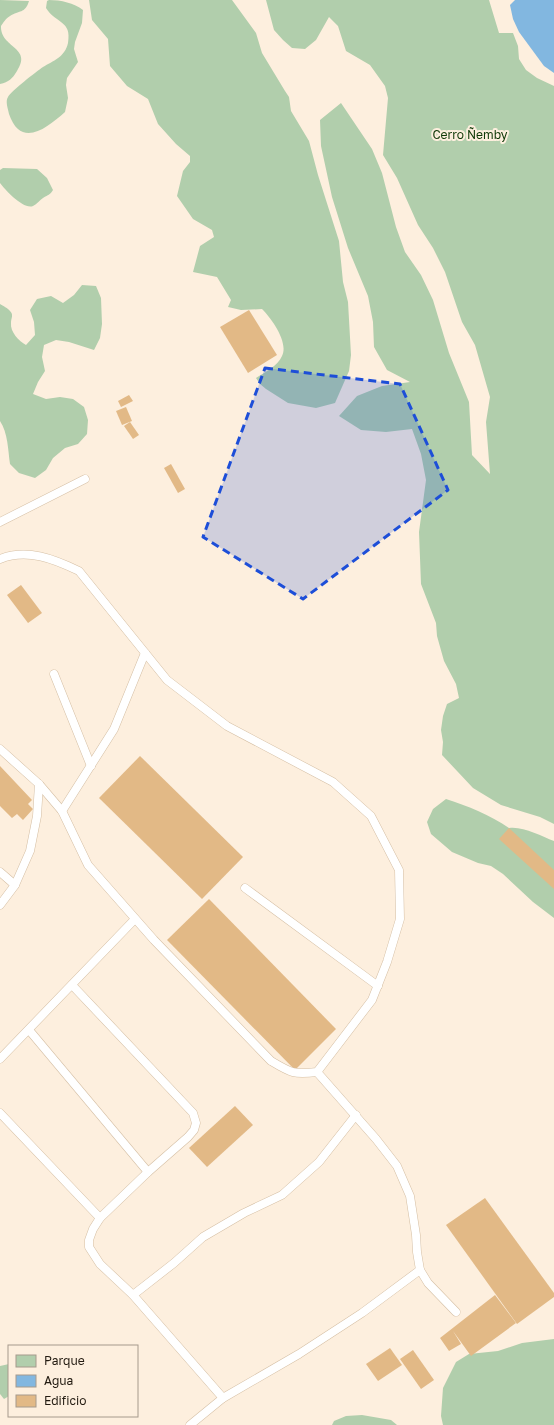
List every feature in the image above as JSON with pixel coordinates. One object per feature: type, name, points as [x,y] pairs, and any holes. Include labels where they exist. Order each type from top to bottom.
[{"type":"lane","points":[[0,522],[85,479]]},
{"type":"lane","points":[[0,558],[22,554],[39,556],[61,562],[79,571],[166,680],[227,726],[333,782],[371,816],[399,870],[400,919],[387,962],[372,1000],[317,1072],[299,1074],[289,1072],[271,1061],[154,940],[88,865],[62,811],[39,784],[0,749]]},
{"type":"lane","points":[[62,811],[114,728],[145,653]]},
{"type":"lane","points":[[54,674],[91,766]]},
{"type":"lane","points":[[0,904],[15,885],[30,850],[37,816],[39,784]]},
{"type":"lane","points":[[0,872],[15,885]]},
{"type":"lane","points":[[245,888],[378,986]]},
{"type":"lane","points":[[0,1059],[135,919]]},
{"type":"lane","points":[[72,985],[193,1113],[196,1123],[194,1130],[188,1137],[148,1172],[100,1218],[93,1229],[89,1240],[89,1246],[100,1264],[133,1296],[223,1398]]},
{"type":"lane","points":[[29,1030],[148,1172]]},
{"type":"lane","points":[[317,1072],[356,1115],[397,1166],[410,1196],[420,1270],[428,1283],[456,1312]]},
{"type":"lane","points":[[0,1113],[100,1218]]},
{"type":"lane","points":[[133,1296],[174,1263],[203,1236],[244,1213],[282,1195],[319,1162],[356,1115]]},
{"type":"lane","points":[[190,1425],[223,1398],[299,1354],[362,1313],[420,1270]]},
{"type":"highlighted area","points":[[265,368],[400,384],[448,490],[303,599],[203,537]]},
{"type":"green space","points":[[0,0],[29,1],[24,10],[13,14],[1,26],[5,39],[19,52],[21,63],[10,80],[0,84]]},
{"type":"green space","points":[[89,0],[232,0],[256,33],[262,53],[289,97],[291,111],[309,141],[339,241],[343,282],[348,302],[351,355],[349,371],[335,403],[316,408],[288,403],[266,389],[256,378],[280,360],[284,350],[281,337],[270,318],[262,309],[241,310],[228,307],[231,300],[217,277],[193,272],[200,246],[214,237],[212,230],[193,219],[177,196],[183,171],[190,162],[190,156],[176,144],[158,124],[148,99],[127,86],[110,66],[108,39],[92,20]]},
{"type":"green space","name":"Cerro Ñemby","points":[[266,0],[489,0],[499,33],[513,33],[518,46],[519,59],[526,70],[537,78],[554,86],[554,824],[540,817],[501,805],[473,788],[442,755],[443,742],[441,730],[443,716],[447,704],[459,698],[456,684],[444,661],[437,636],[436,623],[421,584],[419,532],[426,480],[421,454],[412,429],[386,432],[361,430],[339,416],[357,396],[382,386],[410,382],[387,370],[374,347],[373,322],[368,296],[348,248],[332,197],[321,146],[320,120],[341,103],[372,149],[382,173],[396,227],[405,252],[421,275],[433,300],[449,353],[469,402],[472,455],[490,474],[486,422],[490,397],[475,345],[462,322],[445,272],[433,248],[418,225],[397,178],[383,155],[388,98],[385,86],[370,65],[346,51],[338,26],[329,17],[316,40],[305,49],[292,48],[274,30]]},
{"type":"green space","points":[[47,1],[67,2],[76,5],[83,10],[82,23],[74,49],[78,62],[67,78],[66,85],[68,98],[65,112],[43,129],[27,133],[20,131],[14,125],[9,114],[7,99],[10,94],[24,82],[61,55],[68,43],[68,30],[46,8]]},
{"type":"green space","points":[[3,168],[37,169],[47,178],[53,190],[50,194],[33,206],[25,205],[10,194],[0,183],[0,170]]},
{"type":"green space","points":[[82,285],[96,286],[101,298],[102,324],[100,338],[94,350],[69,342],[56,340],[44,345],[42,357],[45,371],[33,394],[46,399],[60,397],[73,399],[84,407],[88,420],[87,434],[78,444],[65,448],[53,458],[46,470],[35,478],[19,473],[10,464],[6,436],[0,421],[0,304],[11,312],[11,326],[13,333],[26,345],[35,335],[34,322],[30,310],[37,299],[51,296],[63,303],[74,295]]},
{"type":"green space","points":[[446,799],[479,811],[509,828],[520,828],[554,841],[554,918],[533,902],[503,874],[491,866],[478,863],[452,852],[431,834],[427,822],[433,809]]},
{"type":"green space","points":[[554,1339],[554,1425],[443,1425],[441,1416],[443,1388],[456,1362],[469,1354],[498,1351],[522,1343]]},
{"type":"green space","points":[[8,1364],[8,1397],[4,1399],[0,1394],[0,1366]]},
{"type":"green space","points":[[362,1415],[391,1420],[397,1425],[332,1425],[334,1421],[346,1416]]},
{"type":"water","points":[[515,0],[554,0],[554,73],[544,66],[519,32],[513,19],[510,5]]},
{"type":"building","points":[[249,310],[277,355],[248,373],[220,327]]},
{"type":"building","points":[[129,395],[133,401],[121,407],[118,401]]},
{"type":"building","points":[[126,407],[132,421],[122,425],[116,411]]},
{"type":"building","points":[[130,422],[139,435],[133,439],[124,426]]},
{"type":"building","points":[[171,464],[185,489],[178,493],[164,468]]},
{"type":"building","points":[[21,585],[42,613],[28,623],[7,595]]},
{"type":"building","points":[[140,756],[243,857],[202,899],[99,798]]},
{"type":"building","points":[[0,766],[32,800],[28,804],[33,809],[23,820],[17,814],[12,818],[0,806]]},
{"type":"building","points":[[509,828],[554,870],[554,889],[499,839]]},
{"type":"building","points":[[209,899],[336,1029],[295,1070],[167,940]]},
{"type":"building","points":[[235,1106],[253,1125],[207,1167],[189,1148]]},
{"type":"building","points":[[485,1198],[554,1293],[554,1297],[517,1324],[446,1225]]},
{"type":"building","points":[[495,1295],[516,1323],[471,1356],[453,1331],[461,1344],[449,1351],[440,1338]]},
{"type":"building","points":[[390,1348],[402,1365],[378,1381],[366,1364]]},
{"type":"building","points":[[413,1350],[434,1380],[421,1389],[400,1359]]}]
